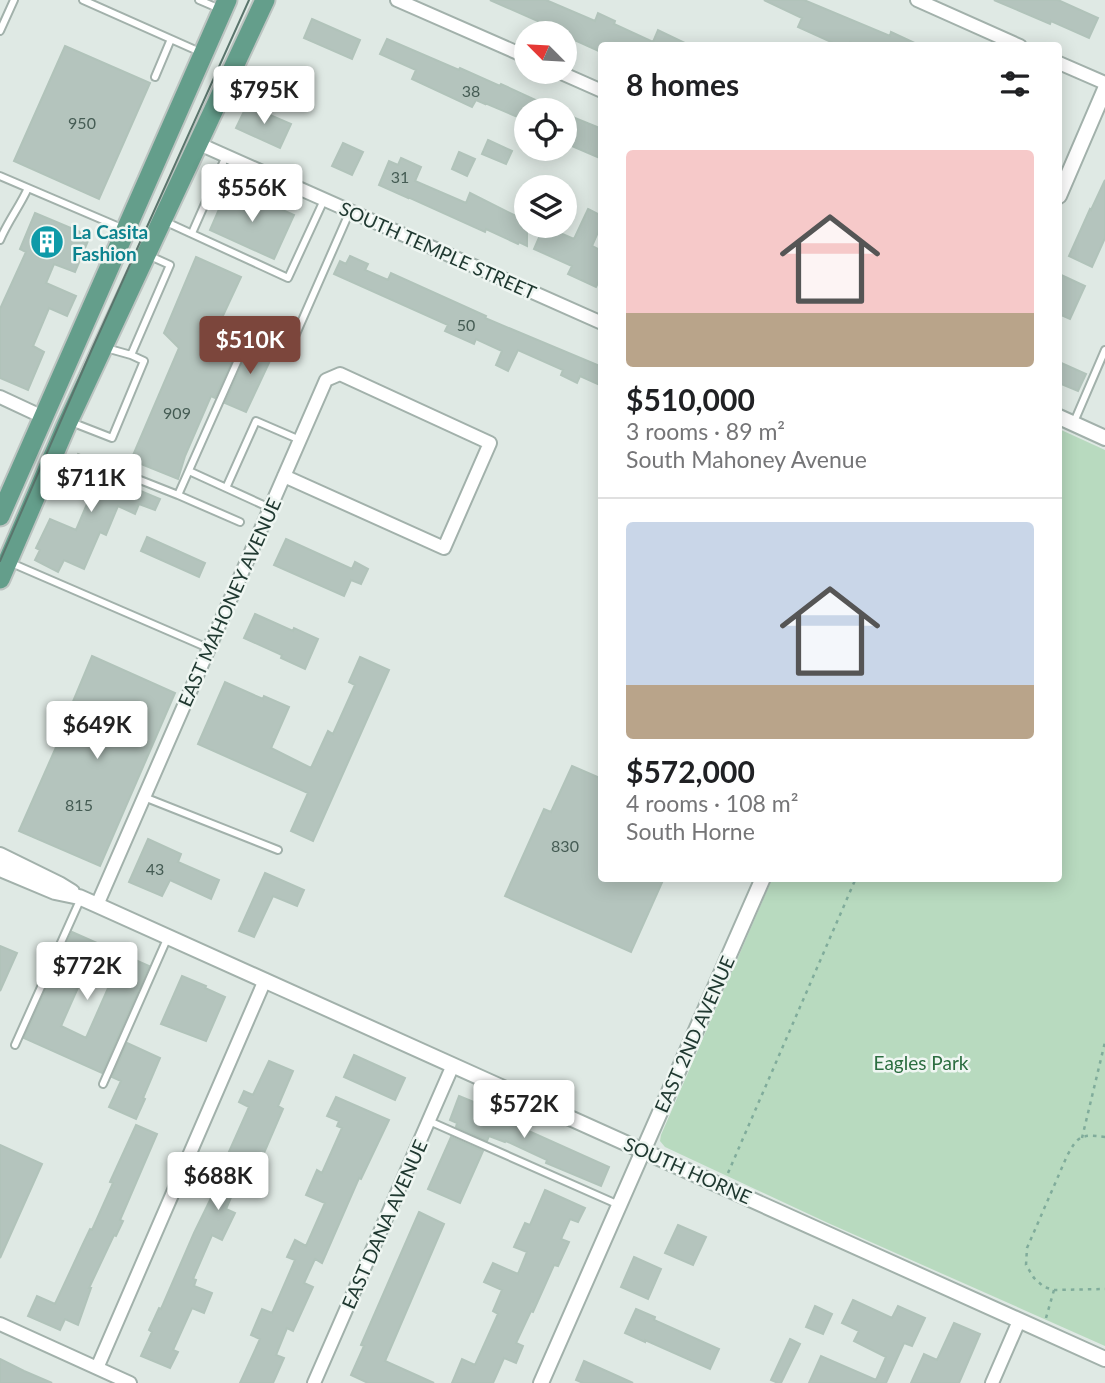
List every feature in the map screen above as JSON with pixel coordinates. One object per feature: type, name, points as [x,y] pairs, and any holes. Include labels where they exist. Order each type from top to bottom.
[{"type":"main road","points":[[4,570],[69,421],[265,0]]},
{"type":"main road","points":[[0,516],[225,5]]},
{"type":"street","points":[[397,0],[514,51]]},
{"type":"street","points":[[917,0],[1011,42]]},
{"type":"street","points":[[1062,64],[1105,83]]},
{"type":"street","points":[[578,80],[598,89]]},
{"type":"street","points":[[1062,189],[1105,89]]},
{"type":"street","name":"SOUTH TEMPLE STREET","points":[[197,143],[598,321]]},
{"type":"street","name":"EAST MAHONEY AVENUE","points":[[97,905],[209,649],[270,508],[284,476],[300,440],[326,380],[340,374],[490,443],[444,548],[284,476]]},
{"type":"street","points":[[0,397],[43,417]]},
{"type":"street","points":[[1062,418],[1105,438]]},
{"type":"street","name":"SOUTH HORNE","points":[[0,855],[59,884],[80,898]]},
{"type":"street","name":"SOUTH HORNE","points":[[0,869],[55,892],[97,905],[1105,1359]]},
{"type":"street","name":"EAST 2ND AVENUE","points":[[541,1383],[761,882]]},
{"type":"street","points":[[97,1368],[265,980]]},
{"type":"street","name":"EAST DANA AVENUE","points":[[314,1383],[453,1065]]},
{"type":"street","points":[[992,1383],[1019,1321]]},
{"type":"street","points":[[0,1324],[130,1383]]},
{"type":"lane","points":[[0,31],[14,0]]},
{"type":"lane","points":[[83,0],[204,53]]},
{"type":"lane","points":[[199,0],[225,5]]},
{"type":"lane","points":[[155,77],[172,39]]},
{"type":"lane","points":[[192,233],[226,156]]},
{"type":"lane","points":[[0,176],[127,230]]},
{"type":"lane","points":[[0,240],[8,220],[20,206],[28,188]]},
{"type":"lane","points":[[162,220],[288,278],[324,200]]},
{"type":"lane","points":[[178,495],[250,333],[289,350],[350,211]]},
{"type":"lane","points":[[0,217],[8,220]]},
{"type":"lane","points":[[131,355],[170,265],[146,254]]},
{"type":"lane","points":[[69,421],[112,438],[144,361],[103,347]]},
{"type":"lane","points":[[1073,423],[1105,350]]},
{"type":"lane","points":[[226,488],[256,421],[300,440]]},
{"type":"lane","points":[[190,471],[270,508]]},
{"type":"lane","points":[[135,478],[240,522]]},
{"type":"lane","points":[[4,570],[209,649]]},
{"type":"lane","points":[[144,797],[278,850]]},
{"type":"lane","points":[[15,1045],[80,898]]},
{"type":"lane","points":[[103,1084],[168,937]]},
{"type":"lane","points":[[429,1121],[619,1205]]},
{"type":"path","points":[[723,1186],[854,882]]},
{"type":"path","points":[[1082,1138],[1105,1042]]},
{"type":"path","points":[[1105,1137],[1087,1135],[1075,1141],[1027,1248],[1026,1265],[1044,1287],[1076,1291],[1105,1289]]},
{"type":"path","points":[[1041,1330],[1054,1290]]},
{"type":"green space","name":"Eagles Park","points":[[1062,430],[1105,450],[1105,1346],[665,1147],[660,1141],[771,882],[1062,882]]},
{"type":"building","points":[[490,0],[546,0],[595,21],[598,13],[615,21],[614,24],[653,42],[598,42],[598,51],[578,42],[578,21],[538,21]]},
{"type":"building","points":[[764,0],[804,0],[890,36],[891,32],[912,42],[831,42],[798,27],[802,18]]},
{"type":"building","points":[[994,0],[1058,0],[1098,18],[1089,38]]},
{"type":"building","points":[[312,19],[360,40],[352,59],[304,38]]},
{"type":"building","points":[[658,30],[683,42],[653,42]]},
{"type":"building","points":[[387,39],[531,98],[514,98],[514,115],[476,100],[472,107],[412,79],[416,70],[380,54]]},
{"type":"building","points":[[65,46],[150,83],[99,199],[14,161]]},
{"type":"building","points":[[247,105],[291,124],[280,148],[236,128]]},
{"type":"building","points":[[577,119],[598,127],[598,157],[577,148]]},
{"type":"building","points":[[488,140],[512,151],[506,164],[482,154]]},
{"type":"building","points":[[343,143],[363,152],[352,175],[332,166]]},
{"type":"building","points":[[459,152],[475,159],[467,176],[452,169]]},
{"type":"building","points":[[401,158],[421,167],[415,181],[466,203],[470,193],[514,215],[514,238],[527,238],[527,246],[486,229],[485,232],[379,185],[389,161],[398,165]]},
{"type":"building","points":[[1105,180],[1105,238],[1092,267],[1069,256]]},
{"type":"building","points":[[242,192],[294,215],[274,259],[210,230],[226,193],[239,199]]},
{"type":"building","points":[[588,209],[598,214],[598,232],[592,246],[598,249],[596,287],[568,274],[572,266],[534,249],[539,238],[577,238]]},
{"type":"building","points":[[35,213],[90,236],[75,272],[54,264],[46,283],[76,296],[67,316],[49,308],[33,346],[44,352],[28,390],[0,378],[0,309],[26,252],[20,249]]},
{"type":"building","points":[[350,256],[368,264],[365,270],[388,280],[391,273],[486,316],[485,318],[598,365],[598,384],[580,376],[577,383],[561,375],[563,370],[518,350],[508,371],[496,365],[502,351],[476,339],[474,344],[445,331],[448,325],[334,274],[340,261],[346,264]]},
{"type":"building","points":[[196,257],[241,277],[220,322],[240,330],[238,334],[243,336],[215,398],[211,396],[178,479],[131,460],[179,348],[164,333]]},
{"type":"building","points":[[1062,275],[1085,286],[1070,319],[1062,315]]},
{"type":"building","points":[[253,340],[275,350],[246,412],[225,403]]},
{"type":"building","points":[[1062,363],[1086,374],[1078,391],[1062,384]]},
{"type":"building","points":[[78,454],[115,470],[117,464],[133,470],[126,485],[160,499],[155,510],[139,504],[135,514],[118,506],[106,535],[100,532],[84,569],[64,560],[58,572],[35,560],[40,550],[36,548],[50,519],[76,530],[95,485],[69,474]]},
{"type":"building","points":[[147,537],[205,563],[199,577],[141,551]]},
{"type":"building","points":[[286,539],[352,569],[355,562],[368,569],[361,584],[351,580],[344,596],[274,565]]},
{"type":"building","points":[[255,614],[318,639],[305,669],[244,638]]},
{"type":"building","points":[[92,656],[175,693],[100,866],[19,831],[61,736],[59,735]]},
{"type":"building","points":[[360,657],[389,670],[313,841],[291,831],[308,793],[198,744],[225,682],[289,707],[271,748],[311,768],[328,731],[333,734],[355,685],[349,682]]},
{"type":"building","points":[[572,766],[598,777],[598,882],[662,882],[631,952],[505,896],[544,809],[551,812]]},
{"type":"building","points":[[148,839],[181,854],[178,862],[219,880],[211,899],[170,880],[162,896],[129,882]]},
{"type":"building","points":[[265,873],[304,890],[297,906],[273,896],[254,937],[239,931]]},
{"type":"building","points":[[72,932],[149,966],[102,1073],[24,1038]],"holes":[[[88,965],[113,977],[86,1038],[61,1026]]]},
{"type":"building","points":[[0,946],[17,953],[0,991]]},
{"type":"building","points":[[182,976],[225,997],[206,1041],[161,1024]]},
{"type":"building","points":[[127,1043],[160,1058],[136,1119],[109,1107],[121,1081],[112,1077]]},
{"type":"building","points":[[354,1055],[405,1078],[395,1100],[344,1077]]},
{"type":"building","points":[[269,1061],[293,1071],[278,1106],[283,1109],[258,1167],[248,1162],[244,1167],[226,1209],[235,1213],[222,1240],[212,1235],[193,1279],[196,1280],[194,1286],[212,1293],[204,1313],[192,1308],[173,1350],[178,1352],[170,1368],[141,1356],[152,1332],[149,1330],[213,1194],[210,1193],[218,1175],[208,1171],[214,1159],[224,1163],[249,1107],[239,1102],[244,1091],[253,1095]]},
{"type":"building","points":[[459,1096],[515,1119],[513,1124],[609,1167],[601,1186],[546,1163],[547,1160],[506,1141],[489,1136],[487,1141],[456,1127],[457,1123],[450,1120]]},
{"type":"building","points":[[336,1097],[389,1120],[361,1179],[359,1178],[322,1263],[315,1259],[304,1283],[313,1287],[293,1331],[287,1328],[276,1355],[284,1358],[273,1383],[240,1383],[260,1339],[251,1335],[262,1309],[272,1313],[295,1260],[287,1257],[295,1240],[306,1246],[325,1203],[306,1195],[317,1170],[322,1173],[342,1128],[337,1126],[339,1121],[327,1116]]},
{"type":"building","points":[[136,1125],[157,1134],[120,1220],[123,1221],[89,1288],[78,1325],[65,1319],[60,1330],[28,1316],[37,1296],[55,1304],[90,1229],[92,1230]]},
{"type":"building","points":[[451,1137],[483,1151],[460,1203],[428,1189]]},
{"type":"building","points":[[0,1145],[42,1164],[0,1258]]},
{"type":"building","points":[[545,1190],[585,1208],[578,1222],[570,1219],[561,1239],[569,1242],[558,1266],[554,1265],[516,1343],[523,1346],[516,1363],[504,1358],[493,1383],[452,1383],[462,1359],[475,1365],[498,1314],[493,1311],[502,1290],[484,1282],[493,1263],[518,1274],[527,1252],[514,1247],[525,1223],[530,1225]]},
{"type":"building","points":[[419,1212],[444,1224],[385,1361],[434,1383],[368,1383],[351,1375],[364,1346],[361,1345]]},
{"type":"building","points":[[678,1225],[706,1237],[693,1265],[665,1253]]},
{"type":"building","points":[[634,1257],[661,1269],[648,1299],[621,1287]]},
{"type":"building","points":[[853,1300],[892,1318],[898,1306],[925,1318],[912,1346],[904,1343],[886,1383],[809,1383],[821,1356],[876,1380],[886,1357],[854,1341],[859,1331],[842,1323]]},
{"type":"building","points":[[815,1306],[832,1314],[823,1334],[806,1327]]},
{"type":"building","points":[[636,1309],[719,1349],[710,1369],[625,1333]]},
{"type":"building","points":[[954,1323],[980,1334],[959,1383],[911,1383],[924,1354],[937,1360]]},
{"type":"building","points":[[790,1339],[800,1344],[781,1383],[778,1383],[771,1380]]},
{"type":"building","points":[[0,1359],[24,1371],[52,1383],[0,1383]]},
{"type":"building","points":[[584,1361],[633,1383],[583,1383],[576,1380]]},
{"type":"tram line","points":[[0,561],[249,0]]},
{"type":"place","name":"La Casita Fashion","points":[[47,242]]}]
